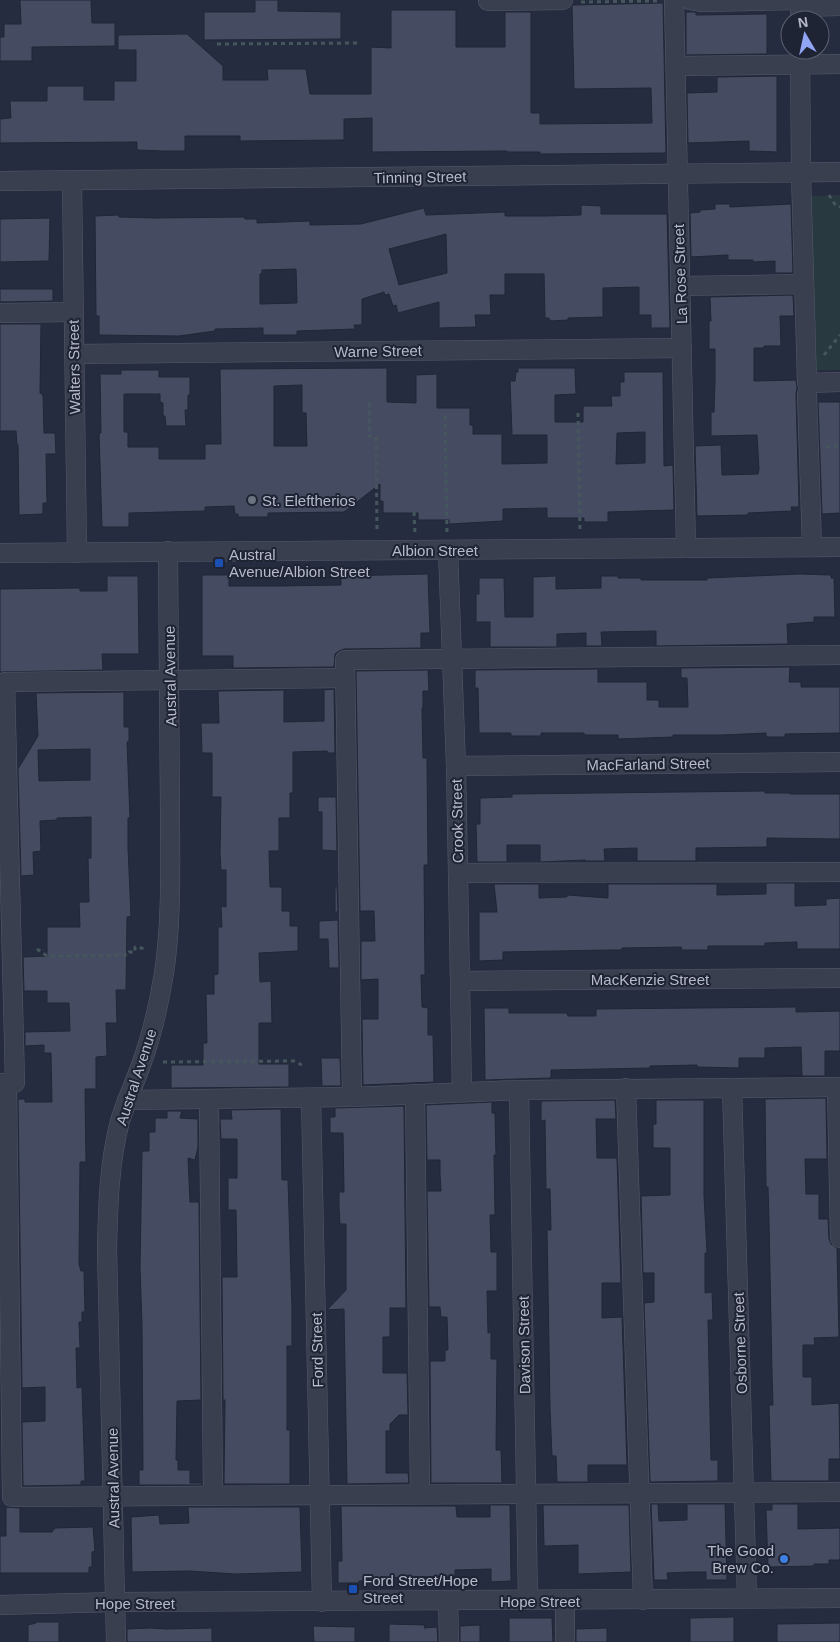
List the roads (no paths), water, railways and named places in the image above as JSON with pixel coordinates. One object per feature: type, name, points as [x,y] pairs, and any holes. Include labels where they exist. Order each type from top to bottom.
[{"type":"street","name":"La Rose Street","points":[[667,0],[676,66],[686,548]]},
{"type":"street","points":[[690,0],[800,9],[840,6]]},
{"type":"street","points":[[488,1],[569,1]]},
{"type":"street","points":[[676,66],[780,58]]},
{"type":"street","points":[[800,60],[807,382],[840,382]]},
{"type":"street","points":[[817,60],[840,64]]},
{"type":"street","name":"Tinning Street","points":[[0,181],[840,172]]},
{"type":"street","name":"Walters Street","points":[[72,181],[77,552]]},
{"type":"street","points":[[680,286],[804,284]]},
{"type":"street","points":[[0,313],[74,312]]},
{"type":"street","name":"Warne Street","points":[[74,354],[682,348]]},
{"type":"street","points":[[807,394],[812,547]]},
{"type":"street","name":"Albion Street","points":[[0,553],[168,551],[447,543],[686,548],[840,547]]},
{"type":"street","name":"Crook Street","points":[[447,543],[456,766],[462,1092]]},
{"type":"street","name":"Austral Avenue","points":[[116,1642],[107,1248],[108,1206],[114,1147],[127,1100],[141,1064],[156,1015],[164,972],[170,913],[168,551]]},
{"type":"street","points":[[352,1097],[345,660],[840,655]]},
{"type":"street","points":[[345,678],[5,682],[12,1497],[840,1492]]},
{"type":"street","name":"MacFarland Street","points":[[456,766],[840,762]]},
{"type":"street","points":[[458,873],[840,872]]},
{"type":"street","name":"MacKenzie Street","points":[[460,981],[840,978]]},
{"type":"street","points":[[127,1100],[311,1098],[626,1088],[838,1087],[840,1238]]},
{"type":"street","points":[[626,1088],[643,1600]]},
{"type":"street","name":"Osborne Street","points":[[732,1088],[747,1598]]},
{"type":"street","name":"Davison Street","points":[[519,1090],[528,1600]]},
{"type":"street","points":[[415,1094],[420,1494]]},
{"type":"street","name":"Ford Street","points":[[311,1098],[322,1602]]},
{"type":"street","points":[[209,1100],[213,1496]]},
{"type":"street","name":"Hope Street","points":[[0,1605],[116,1602],[840,1598]]},
{"type":"street","points":[[565,1600],[565,1642]]},
{"type":"street","points":[[448,1601],[449,1642]]},
{"type":"place","name":"St. Eleftherios","points":[[252,500]]},
{"type":"place","name":"Austral Avenue/Albion Street","points":[[219,563]]},
{"type":"place","name":"The Good Brew Co.","points":[[784,1559]]},
{"type":"place","name":"Ford Street/Hope Street","points":[[353,1589]]}]
